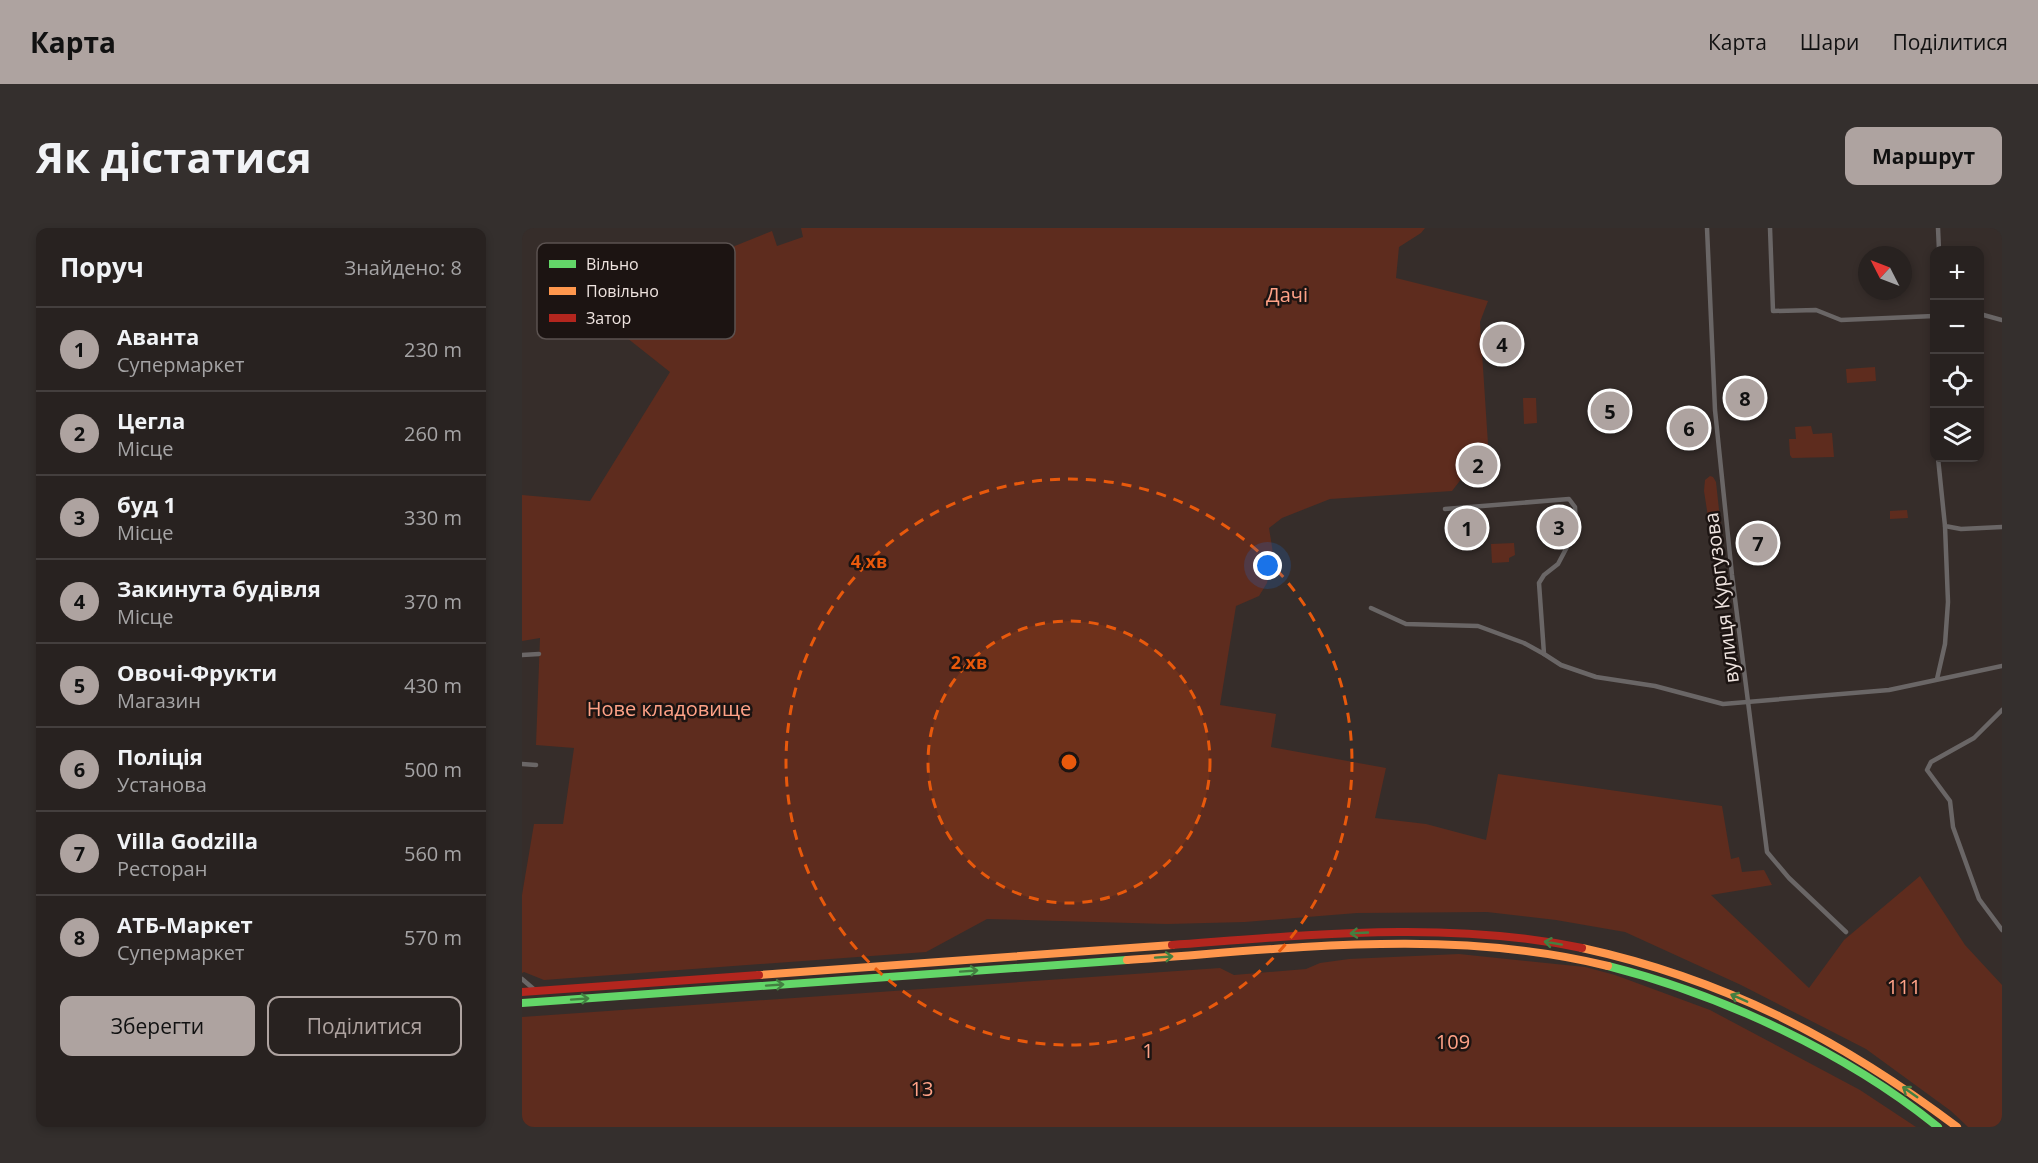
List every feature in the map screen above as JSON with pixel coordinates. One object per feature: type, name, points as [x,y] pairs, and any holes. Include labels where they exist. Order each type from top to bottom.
[{"type":"main road","points":[[522,992],[1326,934],[1411,930],[1491,934],[1554,943],[1607,954],[1660,968],[1714,987],[1828,1041],[1887,1076],[1957,1127]]},
{"type":"main road","points":[[522,1003],[1328,946],[1410,942],[1491,946],[1550,954],[1606,966],[1657,978],[1708,997],[1778,1028],[1825,1053],[1880,1085],[1938,1127]]},
{"type":"street","name":"вулиця Кургузова","points":[[1707,228],[1714,401],[1732,575],[1749,700],[1753,754],[1767,852],[1789,878],[1846,932]]},
{"type":"street","points":[[1775,228],[1770,228],[1773,311],[1816,310],[1840,320],[1930,316]]},
{"type":"street","points":[[1938,228],[1939,246]]},
{"type":"street","points":[[1984,315],[2002,320]]},
{"type":"street","points":[[1937,678],[1945,644],[1948,602],[1945,526],[1938,462]]},
{"type":"street","points":[[1444,509],[1569,499],[1575,507],[1576,530],[1558,564],[1544,575],[1539,583],[1544,654]]},
{"type":"street","points":[[1945,526],[1961,529],[2002,526]]},
{"type":"street","points":[[1371,608],[1406,624],[1478,626],[1524,643],[1561,665],[1596,677],[1655,686],[1723,704],[1749,700],[1889,690],[2002,666]]},
{"type":"street","points":[[522,655],[539,654]]},
{"type":"street","points":[[2002,710],[1974,738],[1930,762],[1927,770],[1950,801],[1953,827],[1978,899],[2002,930]]},
{"type":"street","points":[[522,764],[536,765]]},
{"type":"street","points":[[522,979],[536,991]]},
{"type":"green space","points":[[801,228],[1425,228],[1399,247],[1396,278],[1488,301],[1480,322],[1488,444],[1452,491],[1330,499],[1282,518],[1269,528],[1273,553],[1267,583],[1259,596],[1236,606],[1220,705],[1276,714],[1271,747],[1386,768],[1375,818],[1426,824],[1486,840],[1498,774],[1722,806],[1731,859],[1739,857],[1742,872],[1764,870],[1772,885],[1711,895],[1809,988],[1844,940],[1920,876],[1965,945],[2002,985],[2002,1127],[1968,1127],[1951,1111],[1866,1049],[1741,985],[1625,932],[1556,920],[1487,912],[1357,913],[1245,922],[1167,924],[987,919],[926,952],[544,980],[522,973],[522,895],[534,824],[563,824],[574,748],[536,745],[540,638],[522,641],[522,495],[590,501],[670,372],[628,339],[735,339],[735,246],[772,231],[777,246],[803,237]]},
{"type":"green space","points":[[1875,367],[1876,381],[1847,383],[1846,369]]},
{"type":"green space","points":[[1523,398],[1536,398],[1537,423],[1524,424]]},
{"type":"green space","points":[[1811,426],[1813,434],[1832,433],[1834,457],[1792,458],[1789,439],[1796,439],[1795,427]]},
{"type":"green space","points":[[1710,476],[1716,482],[1721,528],[1719,532],[1712,533],[1704,491],[1705,480]]},
{"type":"green space","points":[[1907,510],[1908,518],[1890,519],[1890,511]]},
{"type":"green space","points":[[1514,543],[1515,555],[1509,558],[1509,562],[1492,563],[1491,544]]},
{"type":"green space","points":[[1459,954],[1585,967],[1615,975],[1710,1010],[1860,1090],[1916,1127],[522,1127],[522,1017],[1220,968],[1234,975],[1306,969],[1320,963],[1349,959]]},
{"type":"traffic: fast","points":[[522,1003],[1127,960]]},
{"type":"traffic: fast","points":[[1608,966],[1695,993],[1782,1030],[1864,1075],[1938,1127]]},
{"type":"traffic: slow","points":[[1127,960],[1308,947],[1429,944],[1489,947],[1549,954],[1608,966]]},
{"type":"traffic: slow","points":[[759,975],[1172,945]]},
{"type":"traffic: slow","points":[[1582,948],[1684,977],[1780,1016],[1870,1067],[1957,1127]]},
{"type":"traffic: jam","points":[[1172,945],[1326,934],[1429,932],[1531,939],[1582,948]]},
{"type":"traffic: jam","points":[[522,992],[759,975]]},
{"type":"place","name":"Закинута будівля","points":[[1502,344]]},
{"type":"place","name":"АТБ-Маркет","points":[[1745,398]]},
{"type":"place","name":"Овочі-Фрукти","points":[[1610,411]]},
{"type":"place","name":"Поліція","points":[[1689,428]]},
{"type":"place","name":"Цегла","points":[[1478,465]]},
{"type":"place","name":"буд 1","points":[[1559,527]]},
{"type":"place","name":"Аванта","points":[[1467,528]]},
{"type":"place","name":"Villa Godzilla","points":[[1758,543]]},
{"type":"park label","name":"Дачі","points":[[1287,294]]},
{"type":"park label","name":"Нове кладовище","points":[[669,708]]},
{"type":"park label","name":"111","points":[[1904,986]]},
{"type":"park label","name":"109","points":[[1453,1041]]},
{"type":"park label","name":"1","points":[[1148,1050]]},
{"type":"park label","name":"13","points":[[922,1088]]}]
